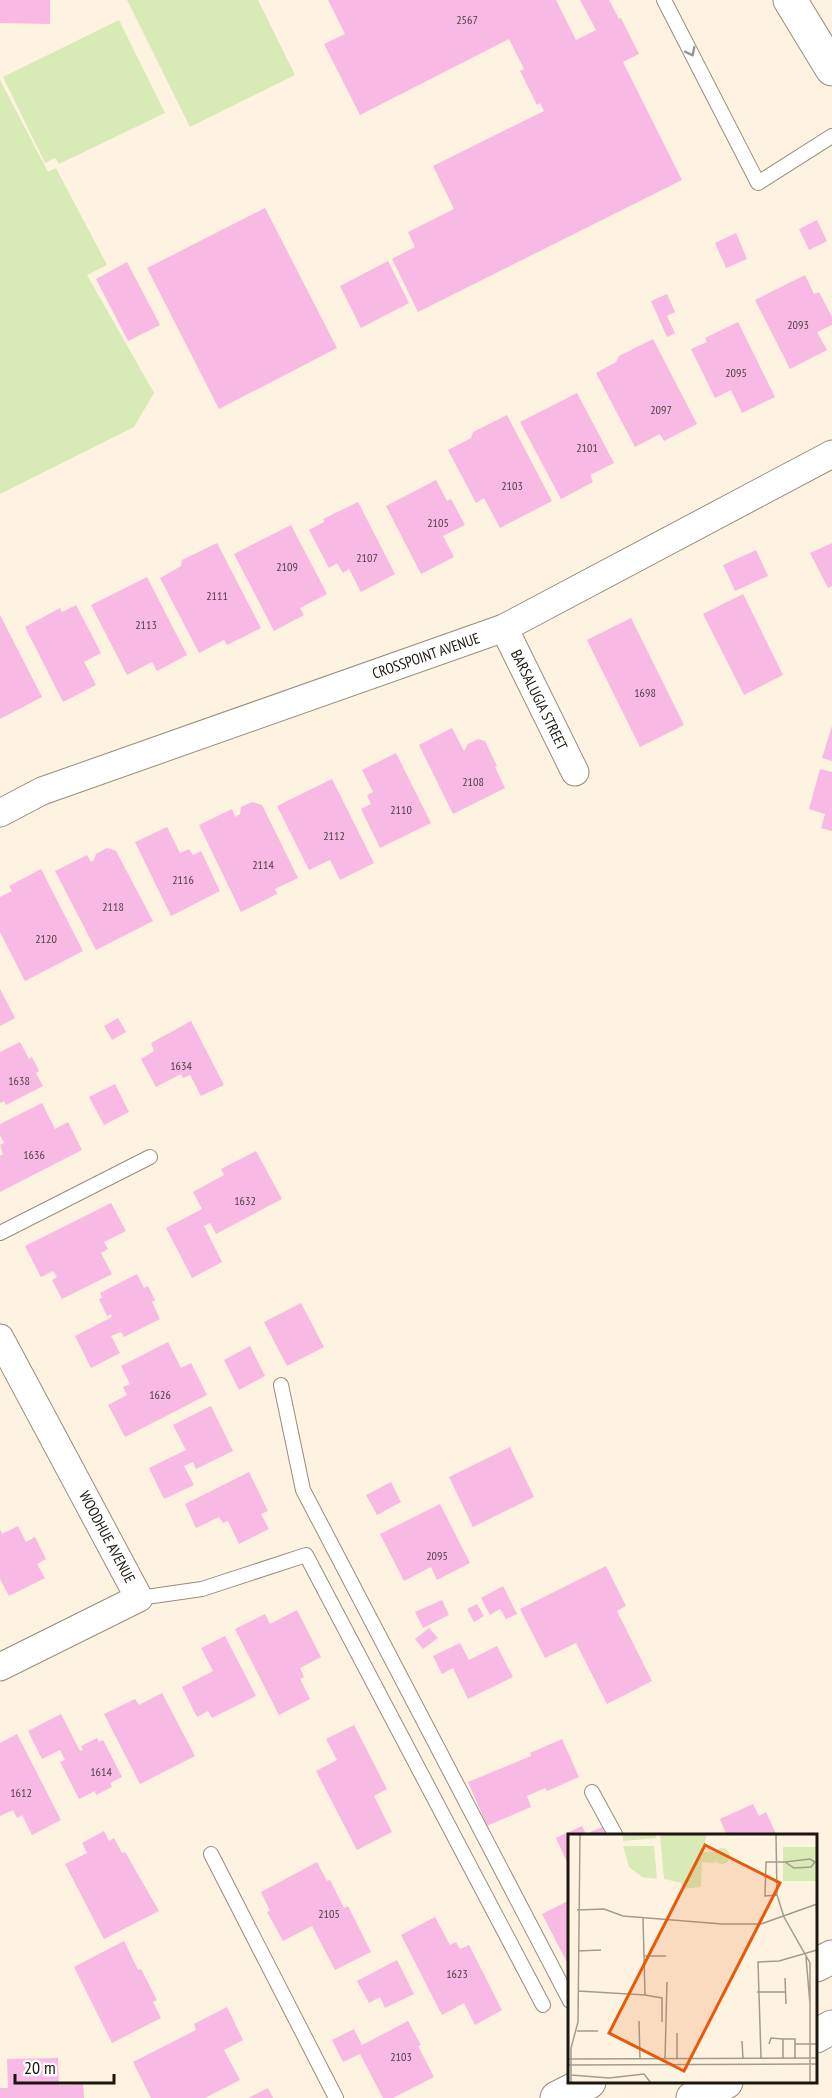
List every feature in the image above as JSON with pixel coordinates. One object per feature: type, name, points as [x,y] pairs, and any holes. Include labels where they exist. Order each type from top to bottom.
[{"type":"main road","points":[[790,0],[832,69]]},
{"type":"main road","points":[[817,1964],[832,1956]]},
{"type":"main road","points":[[817,2035],[832,2027]]},
{"type":"main road","points":[[557,2098],[587,2083]]},
{"type":"main road","points":[[693,2098],[724,2083]]},
{"type":"street","name":"CROSSPOINT AVENUE","points":[[0,813],[42,791],[504,628],[832,454]]},
{"type":"street","name":"BARSALUGIA STREET","points":[[504,628],[575,772]]},
{"type":"street","name":"WOODHUE AVENUE","points":[[0,1338],[140,1598],[0,1667]]},
{"type":"lane","points":[[664,0],[758,183],[832,136]]},
{"type":"lane","points":[[0,1233],[150,1157]]},
{"type":"lane","points":[[281,1385],[303,1490],[568,1997]]},
{"type":"lane","points":[[140,1598],[202,1589],[306,1555],[543,2006]]},
{"type":"lane","points":[[592,1791],[615,1834]]},
{"type":"lane","points":[[211,1854],[336,2098]]},
{"type":"green space","points":[[127,0],[258,0],[295,75],[190,127]]},
{"type":"green space","points":[[119,20],[165,113],[59,164],[55,158],[45,163],[3,77]]},
{"type":"green space","points":[[0,80],[48,172],[56,168],[107,265],[87,275],[154,393],[134,427],[0,494]]},
{"type":"building","points":[[0,0],[50,0],[50,24],[0,23]]},
{"type":"building","points":[[328,0],[556,0],[576,40],[596,30],[580,0],[609,0],[639,54],[623,62],[682,180],[418,312],[392,259],[415,247],[408,232],[454,209],[433,166],[544,111],[540,103],[537,105],[520,71],[524,69],[509,39],[360,115],[324,44],[345,34]]},
{"type":"building","points":[[265,208],[337,348],[219,409],[147,268]]},
{"type":"building","points":[[817,220],[827,241],[809,250],[799,229]]},
{"type":"building","points":[[736,233],[747,259],[726,268],[715,243]]},
{"type":"building","points":[[388,261],[409,303],[361,328],[340,286]]},
{"type":"building","points":[[127,262],[160,325],[128,341],[96,279]]},
{"type":"building","points":[[805,275],[814,294],[819,292],[832,317],[832,325],[817,332],[827,350],[790,369],[755,300]]},
{"type":"building","points":[[667,294],[675,312],[667,316],[675,333],[667,337],[651,301]]},
{"type":"building","points":[[738,322],[775,397],[742,413],[731,390],[715,398],[691,349],[707,342],[705,338]]},
{"type":"building","points":[[653,339],[697,424],[664,441],[660,434],[635,447],[596,373],[616,362],[619,356]]},
{"type":"building","points":[[577,393],[614,463],[590,475],[593,482],[561,499],[520,422]]},
{"type":"building","points":[[507,415],[552,501],[500,528],[484,498],[476,503],[448,450],[471,438],[473,432]]},
{"type":"building","points":[[436,480],[447,501],[451,499],[465,525],[443,536],[454,557],[421,574],[386,506]]},
{"type":"building","points":[[358,502],[395,574],[361,592],[349,569],[343,573],[337,563],[329,568],[309,530],[324,522],[323,519]]},
{"type":"building","points":[[291,525],[327,594],[300,608],[304,615],[274,631],[234,554]]},
{"type":"building","points":[[217,543],[261,628],[227,645],[224,640],[199,653],[160,578],[181,566],[182,560]]},
{"type":"building","points":[[832,543],[832,586],[828,588],[810,553]]},
{"type":"building","points":[[756,550],[768,576],[735,591],[723,565]]},
{"type":"building","points":[[147,577],[187,655],[157,671],[152,662],[127,675],[91,605]]},
{"type":"building","points":[[743,594],[783,675],[744,695],[703,614]]},
{"type":"building","points":[[76,605],[101,653],[84,662],[96,685],[63,702],[25,627],[60,608],[62,612]]},
{"type":"building","points":[[0,615],[42,697],[0,719]]},
{"type":"building","points":[[631,618],[684,725],[640,747],[587,640]]},
{"type":"building","points":[[832,726],[832,761],[822,758]]},
{"type":"building","points":[[452,728],[464,751],[468,744],[478,739],[485,741],[505,788],[453,814],[419,745]]},
{"type":"building","points":[[396,753],[431,823],[380,848],[361,809],[371,804],[367,795],[373,792],[362,770]]},
{"type":"building","points":[[820,769],[832,772],[832,831],[821,828],[825,814],[809,809]]},
{"type":"building","points":[[332,779],[374,863],[340,880],[330,860],[309,870],[277,806]]},
{"type":"building","points":[[252,802],[262,805],[298,878],[275,889],[277,894],[241,912],[199,825],[232,809],[235,817],[240,814],[241,807]]},
{"type":"building","points":[[167,827],[180,853],[189,849],[193,855],[201,851],[220,891],[171,916],[135,842]]},
{"type":"building","points":[[107,848],[116,851],[153,921],[96,950],[55,871],[87,855],[91,862],[96,854]]},
{"type":"building","points":[[41,869],[83,951],[25,981],[0,932],[0,897],[12,891],[9,886]]},
{"type":"building","points":[[0,989],[15,1018],[0,1026]]},
{"type":"building","points":[[118,1018],[126,1032],[112,1040],[104,1026]]},
{"type":"building","points":[[191,1021],[224,1085],[201,1096],[190,1075],[183,1078],[181,1074],[156,1087],[141,1059],[154,1051],[151,1043]]},
{"type":"building","points":[[20,1042],[29,1059],[32,1057],[39,1071],[36,1073],[43,1086],[6,1105],[4,1101],[0,1103],[0,1052]]},
{"type":"building","points":[[115,1084],[129,1112],[104,1125],[89,1097]]},
{"type":"building","points":[[42,1103],[55,1129],[68,1122],[82,1150],[0,1192],[0,1156],[3,1154],[0,1145],[4,1143],[0,1135],[0,1124]]},
{"type":"building","points":[[256,1151],[282,1199],[216,1234],[210,1223],[204,1226],[222,1262],[192,1278],[166,1228],[202,1209],[193,1192],[224,1175],[221,1169]]},
{"type":"building","points":[[111,1203],[126,1231],[104,1242],[108,1249],[101,1253],[112,1274],[62,1299],[52,1280],[57,1277],[53,1271],[41,1277],[25,1246]]},
{"type":"building","points":[[137,1274],[144,1288],[148,1286],[160,1319],[124,1337],[121,1332],[111,1336],[120,1353],[91,1368],[75,1336],[112,1317],[111,1314],[107,1316],[99,1299],[102,1298],[100,1293]]},
{"type":"building","points":[[301,1303],[324,1347],[287,1366],[264,1322]]},
{"type":"building","points":[[168,1342],[181,1368],[191,1363],[207,1395],[125,1437],[108,1405],[127,1395],[123,1387],[130,1384],[121,1366]]},
{"type":"building","points":[[250,1346],[265,1376],[239,1390],[224,1360]]},
{"type":"building","points":[[211,1406],[233,1451],[196,1469],[193,1462],[184,1466],[194,1485],[164,1499],[149,1468],[186,1450],[173,1425]]},
{"type":"building","points":[[510,1447],[534,1497],[473,1527],[449,1477]]},
{"type":"building","points":[[249,1472],[268,1511],[261,1514],[269,1529],[239,1544],[228,1521],[223,1523],[219,1517],[196,1528],[185,1504]]},
{"type":"building","points":[[391,1482],[401,1502],[377,1515],[366,1495]]},
{"type":"building","points":[[440,1504],[470,1563],[437,1580],[431,1567],[404,1581],[380,1534]]},
{"type":"building","points":[[18,1526],[26,1542],[35,1537],[46,1559],[37,1564],[45,1578],[9,1596],[0,1579],[0,1529],[2,1534]]},
{"type":"building","points":[[606,1566],[626,1606],[617,1611],[652,1681],[607,1704],[576,1643],[545,1658],[520,1609]]},
{"type":"building","points":[[503,1586],[517,1614],[506,1619],[500,1609],[490,1615],[481,1598]]},
{"type":"building","points":[[442,1600],[449,1615],[423,1628],[415,1612]]},
{"type":"building","points":[[477,1604],[484,1616],[474,1622],[467,1609]]},
{"type":"building","points":[[297,1610],[321,1657],[300,1668],[304,1677],[300,1679],[310,1699],[279,1715],[235,1629],[265,1614],[270,1624]]},
{"type":"building","points":[[429,1628],[438,1638],[423,1649],[415,1639]]},
{"type":"building","points":[[225,1636],[256,1696],[212,1718],[208,1711],[197,1717],[182,1687],[213,1671],[201,1648]]},
{"type":"building","points":[[460,1643],[469,1660],[497,1646],[513,1677],[468,1699],[453,1668],[442,1674],[433,1656]]},
{"type":"building","points":[[162,1693],[195,1756],[140,1784],[104,1714],[135,1699],[139,1705]]},
{"type":"building","points":[[61,1714],[80,1751],[83,1750],[81,1746],[97,1738],[99,1742],[103,1740],[122,1777],[110,1783],[112,1787],[96,1795],[95,1791],[79,1799],[60,1762],[65,1760],[60,1750],[42,1759],[28,1731]]},
{"type":"building","points":[[354,1725],[387,1789],[374,1796],[392,1832],[357,1850],[316,1771],[337,1760],[326,1739]]},
{"type":"building","points":[[17,1734],[61,1820],[32,1835],[22,1815],[17,1818],[13,1810],[0,1816],[0,1743]]},
{"type":"building","points":[[562,1739],[579,1777],[547,1791],[545,1788],[527,1796],[531,1807],[487,1826],[468,1782],[531,1756],[530,1753]]},
{"type":"building","points":[[753,1804],[759,1816],[766,1812],[776,1834],[726,1834],[720,1819]]},
{"type":"building","points":[[582,1826],[586,1834],[568,1834],[567,1862],[556,1838]]},
{"type":"building","points":[[602,1827],[605,1834],[586,1834]]},
{"type":"building","points":[[104,1831],[109,1841],[114,1838],[122,1853],[125,1852],[159,1911],[104,1939],[65,1864],[87,1853],[82,1843]]},
{"type":"building","points":[[317,1862],[327,1881],[330,1880],[344,1908],[348,1906],[371,1952],[335,1970],[312,1926],[283,1941],[267,1912],[270,1911],[261,1892]]},
{"type":"building","points":[[568,1901],[568,1964],[542,1914]]},
{"type":"building","points":[[435,1917],[450,1945],[456,1942],[460,1949],[469,1945],[502,2010],[475,2025],[464,2003],[442,2015],[401,1935]]},
{"type":"building","points":[[124,1941],[138,1970],[141,1969],[157,2000],[153,2002],[161,2018],[112,2043],[74,1967]]},
{"type":"building","points":[[397,1960],[414,1994],[385,2008],[380,1997],[369,2003],[357,1981]]},
{"type":"building","points":[[227,2007],[243,2040],[224,2050],[240,2080],[205,2098],[151,2098],[133,2062],[196,2030],[194,2024]]},
{"type":"building","points":[[408,2021],[434,2077],[393,2098],[383,2098],[360,2054],[343,2062],[332,2040],[354,2029],[362,2045]]},
{"type":"building","points":[[58,2058],[59,2085],[83,2084],[84,2098],[0,2098],[0,2088],[8,2088],[7,2059]]},
{"type":"building","points":[[268,2088],[273,2098],[248,2098]]}]
